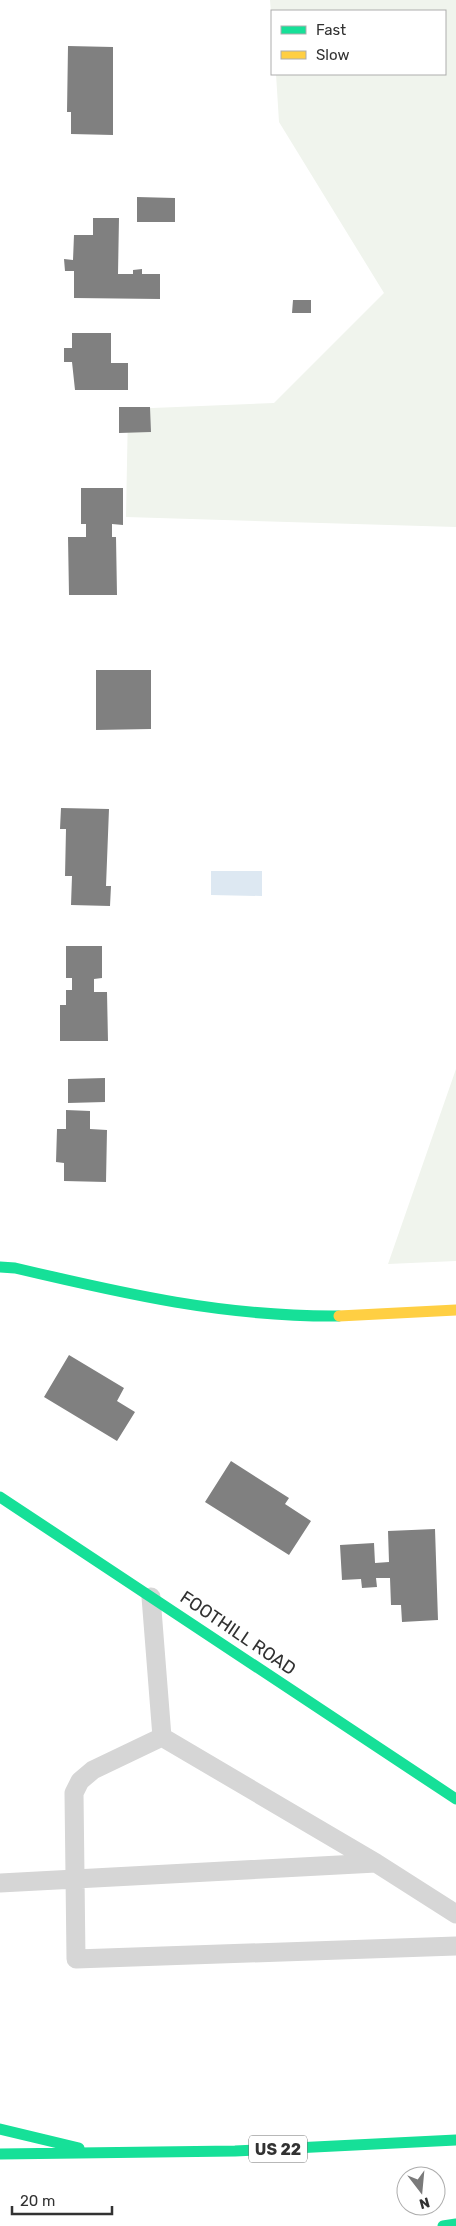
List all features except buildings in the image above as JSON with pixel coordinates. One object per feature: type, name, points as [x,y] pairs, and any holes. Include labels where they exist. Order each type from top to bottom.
[{"type":"main road","points":[[0,1267],[15,1268],[159,1301],[235,1312],[314,1317],[456,1310]]},
{"type":"main road","name":"FOOTHILL ROAD","points":[[0,1497],[456,1799]]},
{"type":"main road","points":[[0,2129],[100,2153]]},
{"type":"main road","name":"US 22","points":[[0,2154],[235,2151],[456,2140]]},
{"type":"main road","points":[[443,2226],[456,2224]]},
{"type":"lane","points":[[151,1597],[162,1737]]},
{"type":"lane","points":[[162,1737],[376,1864],[456,1914]]},
{"type":"lane","points":[[162,1737],[93,1770],[80,1780],[74,1793],[76,1959],[456,1946]]},
{"type":"lane","points":[[0,1882],[376,1864]]},
{"type":"shaded area","points":[[270,0],[456,0],[456,527],[126,517],[128,409],[274,403],[384,293],[279,122],[276,75],[446,75],[446,10],[271,10],[271,12]]},
{"type":"shaded area","points":[[211,871],[262,871],[262,896],[211,895]]},
{"type":"shaded area","points":[[456,1069],[456,1261],[388,1264]]},
{"type":"traffic: fast","points":[[0,1267],[15,1268],[136,1295],[215,1308],[256,1313],[339,1316]]},
{"type":"traffic: fast","points":[[0,1497],[456,1799]]},
{"type":"traffic: fast","points":[[0,2129],[79,2148]]},
{"type":"traffic: fast","points":[[0,2154],[235,2151],[456,2140]]},
{"type":"traffic: fast","points":[[443,2226],[456,2224]]},
{"type":"traffic: slow","points":[[339,1316],[456,1310]]}]
